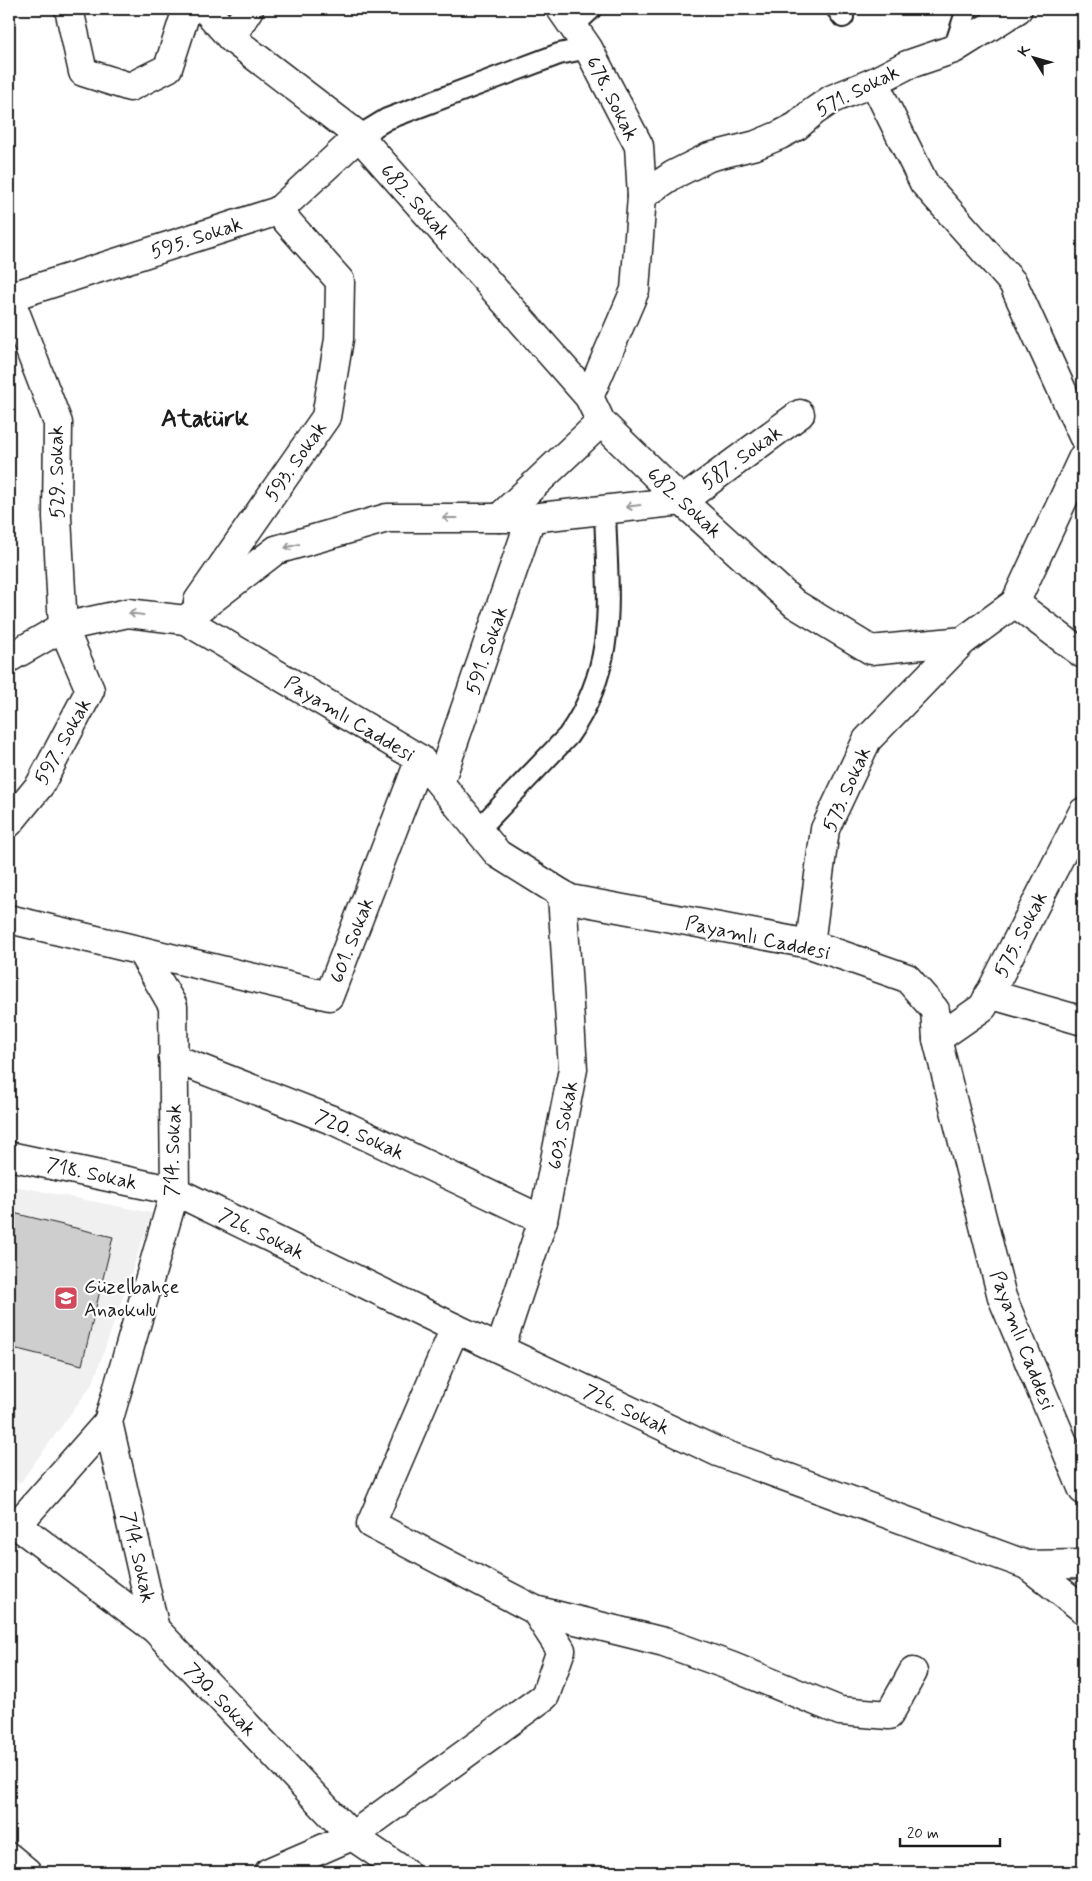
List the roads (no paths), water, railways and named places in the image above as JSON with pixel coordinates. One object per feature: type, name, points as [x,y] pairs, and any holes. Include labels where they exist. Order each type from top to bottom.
[{"type":"street","points":[[69,9],[83,72],[130,87],[168,68],[187,9]]},
{"type":"street","name":"682. Sokak","points":[[205,9],[231,38],[362,140],[589,397],[601,422],[682,501],[795,604],[871,650],[964,641]]},
{"type":"street","points":[[231,38],[249,9]]},
{"type":"street","name":"571. Sokak","points":[[642,196],[673,175],[709,157],[756,145],[780,135],[797,126],[832,99],[874,82],[907,65],[954,49],[1018,9]]},
{"type":"street","name":"678. Sokak","points":[[578,23],[638,146],[642,196],[635,290],[589,397]]},
{"type":"street","points":[[874,82],[924,183],[1013,282],[1083,436]]},
{"type":"street","name":"595. Sokak","points":[[9,296],[278,211],[362,140]]},
{"type":"street","name":"593. Sokak","points":[[185,620],[326,417],[339,339],[340,282],[278,211]]},
{"type":"street","name":"529. Sokak","points":[[9,296],[58,423],[57,517],[63,627]]},
{"type":"street","name":"587. Sokak","points":[[682,501],[800,414]]},
{"type":"street","points":[[499,518],[601,422]]},
{"type":"street","points":[[964,641],[1015,603],[1083,457]]},
{"type":"street","points":[[9,658],[63,627],[128,613],[185,620],[276,550],[387,518],[531,518],[682,501]]},
{"type":"street","name":"591. Sokak","points":[[440,782],[531,518]]},
{"type":"street","points":[[1015,603],[1083,654]]},
{"type":"street","name":"Payamlı Caddesi","points":[[185,620],[420,759],[498,854],[570,899],[810,944],[906,978],[935,1010],[937,1039],[1002,1297],[1083,1490]]},
{"type":"street","name":"597. Sokak","points":[[9,823],[40,785],[90,690],[63,627]]},
{"type":"street","name":"573. Sokak","points":[[810,944],[824,829],[867,740],[964,641]]},
{"type":"street","name":"601. Sokak","points":[[141,951],[330,996],[420,759]]},
{"type":"street","name":"575. Sokak","points":[[937,1039],[982,1007],[1083,812]]},
{"type":"street","name":"603. Sokak","points":[[500,1349],[542,1220],[573,1068],[562,894]]},
{"type":"street","points":[[9,919],[141,951]]},
{"type":"street","name":"714. Sokak","points":[[141,951],[173,1006],[175,1191],[108,1422],[155,1629]]},
{"type":"street","points":[[989,994],[1083,1021]]},
{"type":"street","name":"720. Sokak","points":[[173,1058],[337,1122],[542,1220]]},
{"type":"street","name":"718. Sokak","points":[[9,1156],[175,1191]]},
{"type":"street","name":"726. Sokak","points":[[175,1191],[455,1328],[718,1452],[1027,1565],[1083,1609]]},
{"type":"street","points":[[455,1328],[370,1524],[535,1610],[664,1642],[733,1667],[840,1711],[889,1715],[913,1672]]},
{"type":"street","points":[[13,1522],[108,1422]]},
{"type":"street","name":"730. Sokak","points":[[13,1522],[155,1629],[352,1836],[405,1872]]},
{"type":"street","points":[[1027,1565],[1083,1564]]},
{"type":"street","points":[[269,1872],[352,1836],[545,1696],[561,1650],[535,1610]]},
{"type":"lane","points":[[954,49],[967,9]]},
{"type":"lane","points":[[362,140],[386,119],[559,54],[578,23]]},
{"type":"lane","points":[[478,830],[568,736],[580,719],[596,684],[605,649],[608,622],[605,510]]},
{"type":"place","name":"Güzelbahçe Anaokulu","points":[[66,1298]]},
{"type":"district","name":"Atatürk","points":[[205,417]]}]
